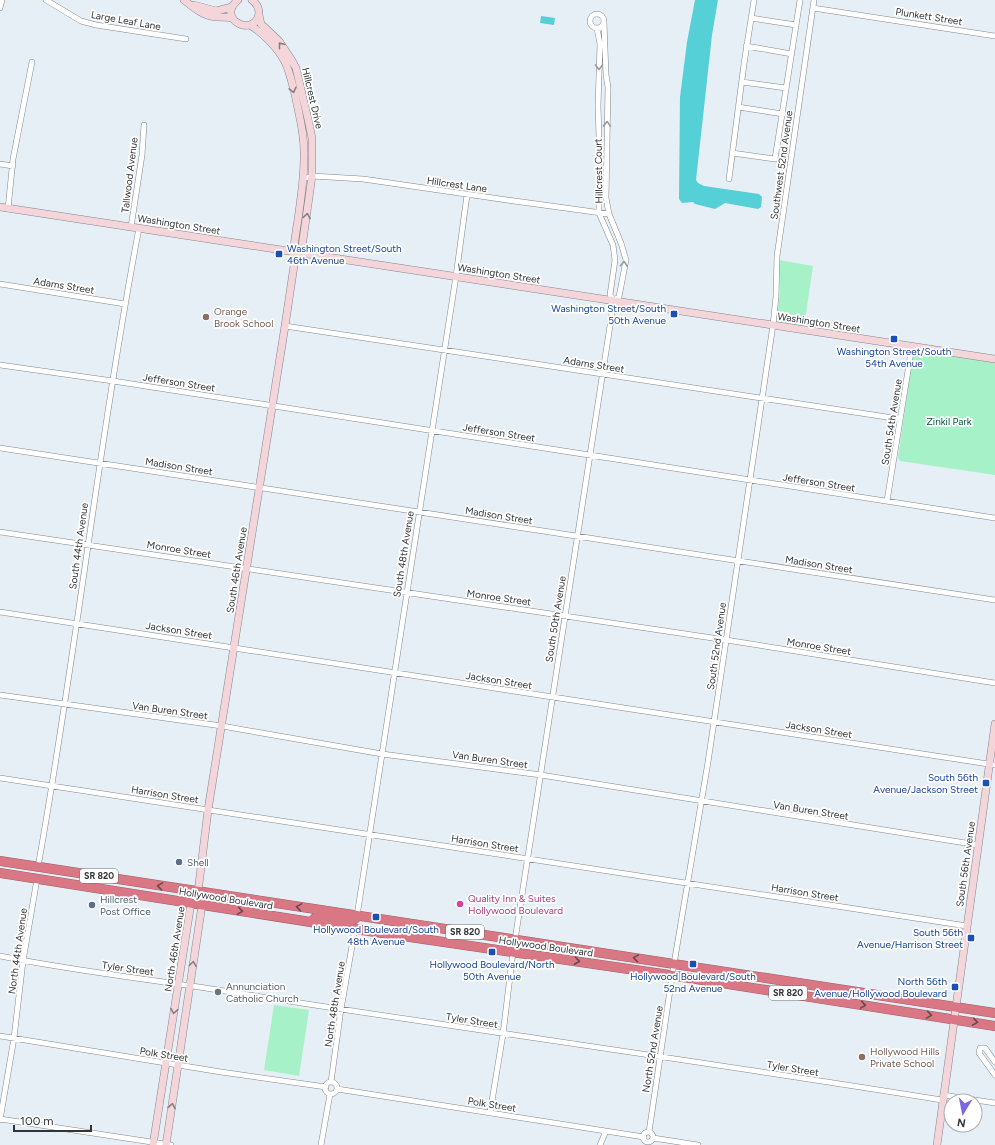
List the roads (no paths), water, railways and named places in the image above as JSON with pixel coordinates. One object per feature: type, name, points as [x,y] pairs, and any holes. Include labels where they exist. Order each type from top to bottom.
[{"type":"highway","name":"Hollywood Boulevard","points":[[0,861],[556,946],[673,970],[995,1026]]},
{"type":"highway","points":[[0,867],[28,872],[38,867]]},
{"type":"highway","name":"Hollywood Boulevard","points":[[0,873],[355,929],[513,952],[673,970],[995,1013]]},
{"type":"highway","points":[[37,879],[38,876],[45,873],[81,879],[96,876]]},
{"type":"highway","points":[[311,922],[317,916],[346,921],[355,919],[357,916]]},
{"type":"highway","points":[[355,929],[357,925],[363,923],[400,927],[406,924]]},
{"type":"highway","points":[[466,945],[474,941],[506,946],[511,945],[515,940]]},
{"type":"highway","points":[[513,952],[515,949],[519,948],[548,951],[556,946]]},
{"type":"street","points":[[0,8],[2,0]]},
{"type":"street","name":"Large Leaf Lane","points":[[46,0],[81,21],[96,25],[186,39]]},
{"type":"street","points":[[232,18],[232,7],[238,0]]},
{"type":"street","points":[[729,179],[746,46],[754,0]]},
{"type":"street","points":[[732,153],[775,159],[799,0]]},
{"type":"street","points":[[813,8],[814,0]]},
{"type":"street","name":"Hillcrest Drive","points":[[254,1],[257,6],[260,24],[279,41],[296,68],[312,138],[312,176]]},
{"type":"street","name":"Hillcrest Drive","points":[[186,2],[216,11],[232,7]]},
{"type":"street","name":"Hillcrest Drive","points":[[186,2],[199,12],[210,16],[232,18],[236,23],[241,25],[250,25],[257,29],[285,61],[300,120],[303,139],[305,156],[303,179]]},
{"type":"street","name":"Plunkett Street","points":[[813,8],[995,36]]},
{"type":"street","name":"Southwest 52nd Avenue","points":[[773,325],[776,297],[777,256],[813,8]]},
{"type":"street","points":[[250,25],[259,15]]},
{"type":"street","points":[[601,15],[604,22],[601,27],[597,28],[593,27],[591,19],[594,16],[601,15]]},
{"type":"street","points":[[751,18],[796,25]]},
{"type":"street","name":"Hillcrest Court","points":[[597,28],[600,44],[598,106],[599,212],[613,245],[615,260],[610,295],[614,300],[619,297],[626,260],[621,243],[609,214],[606,198],[608,87],[606,75],[604,22]]},
{"type":"street","points":[[746,46],[792,54]]},
{"type":"street","points":[[8,209],[12,166],[32,62]]},
{"type":"street","points":[[742,82],[786,88]]},
{"type":"street","points":[[738,107],[782,114]]},
{"type":"street","name":"Tallwood Avenue","points":[[135,228],[144,124]]},
{"type":"street","points":[[2,164],[12,166]]},
{"type":"street","name":"Hillcrest Lane","points":[[303,179],[312,176],[364,179],[467,195],[609,214]]},
{"type":"street","name":"South 46th Avenue","points":[[296,252],[302,247],[312,176]]},
{"type":"street","name":"South 46th Avenue","points":[[198,892],[208,810],[260,488],[296,252],[294,246],[303,179]]},
{"type":"street","name":"South 48th Avenue","points":[[357,916],[456,276],[467,195]]},
{"type":"street","name":"Washington Street","points":[[0,207],[995,359]]},
{"type":"street","name":"South 44th Avenue","points":[[38,867],[65,705],[135,228]]},
{"type":"street","name":"Adams Street","points":[[0,284],[125,304]]},
{"type":"street","name":"South 50th Avenue","points":[[515,940],[614,300]]},
{"type":"street","name":"South 52nd Avenue","points":[[673,970],[714,722],[773,325]]},
{"type":"street","name":"Adams Street","points":[[285,326],[900,419]]},
{"type":"street","name":"South 54th Avenue","points":[[887,501],[911,352],[908,346]]},
{"type":"street","name":"Jefferson Street","points":[[0,365],[113,381],[995,518]]},
{"type":"street","name":"Madison Street","points":[[0,448],[995,600]]},
{"type":"street","name":"Monroe Street","points":[[0,532],[726,640],[995,682]]},
{"type":"street","name":"Jackson Street","points":[[0,612],[992,765]]},
{"type":"street","name":"Van Buren Street","points":[[0,695],[222,726],[382,754],[541,775],[978,845]]},
{"type":"street","name":"South 56th Avenue","points":[[944,1093],[978,845],[992,765],[995,724]]},
{"type":"street","name":"Harrison Street","points":[[0,778],[967,926]]},
{"type":"street","name":"North 44th Avenue","points":[[0,1119],[14,1038],[23,961],[37,879]]},
{"type":"street","name":"North 46th Avenue","points":[[154,1144],[191,903],[198,892]]},
{"type":"street","name":"North 46th Avenue","points":[[168,1145],[178,1065],[202,905],[198,892]]},
{"type":"street","name":"North 48th Avenue","points":[[331,1082],[355,929]]},
{"type":"street","points":[[490,1113],[503,1034],[513,952]]},
{"type":"street","name":"Tyler Street","points":[[0,956],[39,965],[178,984],[503,1034],[943,1098]]},
{"type":"street","name":"North 52nd Avenue","points":[[649,1132],[673,970]]},
{"type":"street","name":"Polk Street","points":[[0,1036],[326,1087]]},
{"type":"street","points":[[995,1062],[985,1048],[980,1048],[979,1053],[995,1075]]},
{"type":"street","points":[[331,1082],[336,1084],[338,1089],[334,1094],[330,1094],[326,1090],[326,1087],[331,1082]]},
{"type":"street","name":"Polk Street","points":[[338,1089],[644,1137],[648,1142],[653,1138],[695,1145]]},
{"type":"street","points":[[321,1145],[330,1094]]},
{"type":"street","name":"South 56th Avenue","points":[[937,1145],[943,1098]]},
{"type":"street","name":"Tyler Street","points":[[983,1102],[995,1103]]},
{"type":"street","points":[[0,1119],[168,1145]]},
{"type":"street","points":[[600,1145],[606,1131]]},
{"type":"street","points":[[644,1137],[645,1133],[649,1132],[652,1134],[653,1138]]},
{"type":"water","points":[[695,0],[718,0],[712,35],[696,180],[704,186],[759,194],[762,197],[761,207],[758,209],[725,203],[715,209],[695,204],[693,202],[682,203],[679,199],[680,97],[687,42]]},
{"type":"water","points":[[541,16],[555,18],[554,25],[540,23]]},
{"type":"place","name":"Washington Street/South 46th Avenue","points":[[279,254]]},
{"type":"place","name":"Washington Street/South 50th Avenue","points":[[674,314]]},
{"type":"place","name":"Orange Brook School","points":[[206,317]]},
{"type":"place","name":"Washington Street/South 54th Avenue","points":[[894,339]]},
{"type":"place","name":"South 56th Avenue/Jackson Street","points":[[986,783]]},
{"type":"place","name":"Shell","points":[[179,862]]},
{"type":"place","name":"Quality Inn & Suites Hollywood Boulevard","points":[[460,904]]},
{"type":"place","name":"Hillcrest Post Office","points":[[92,905]]},
{"type":"place","name":"Hollywood Boulevard/South 48th Avenue","points":[[376,917]]},
{"type":"place","name":"South 56th Avenue/Harrison Street","points":[[971,938]]},
{"type":"place","name":"Hollywood Boulevard/North 50th Avenue","points":[[492,952]]},
{"type":"place","name":"Hollywood Boulevard/South 52nd Avenue","points":[[693,964]]},
{"type":"place","name":"North 56th Avenue/Hollywood Boulevard","points":[[955,987]]},
{"type":"place","name":"Annunciation Catholic Church","points":[[218,992]]},
{"type":"place","name":"Hollywood Hills Private School","points":[[862,1057]]},
{"type":"park label","name":"Zinkil Park","points":[[949,421]]}]
